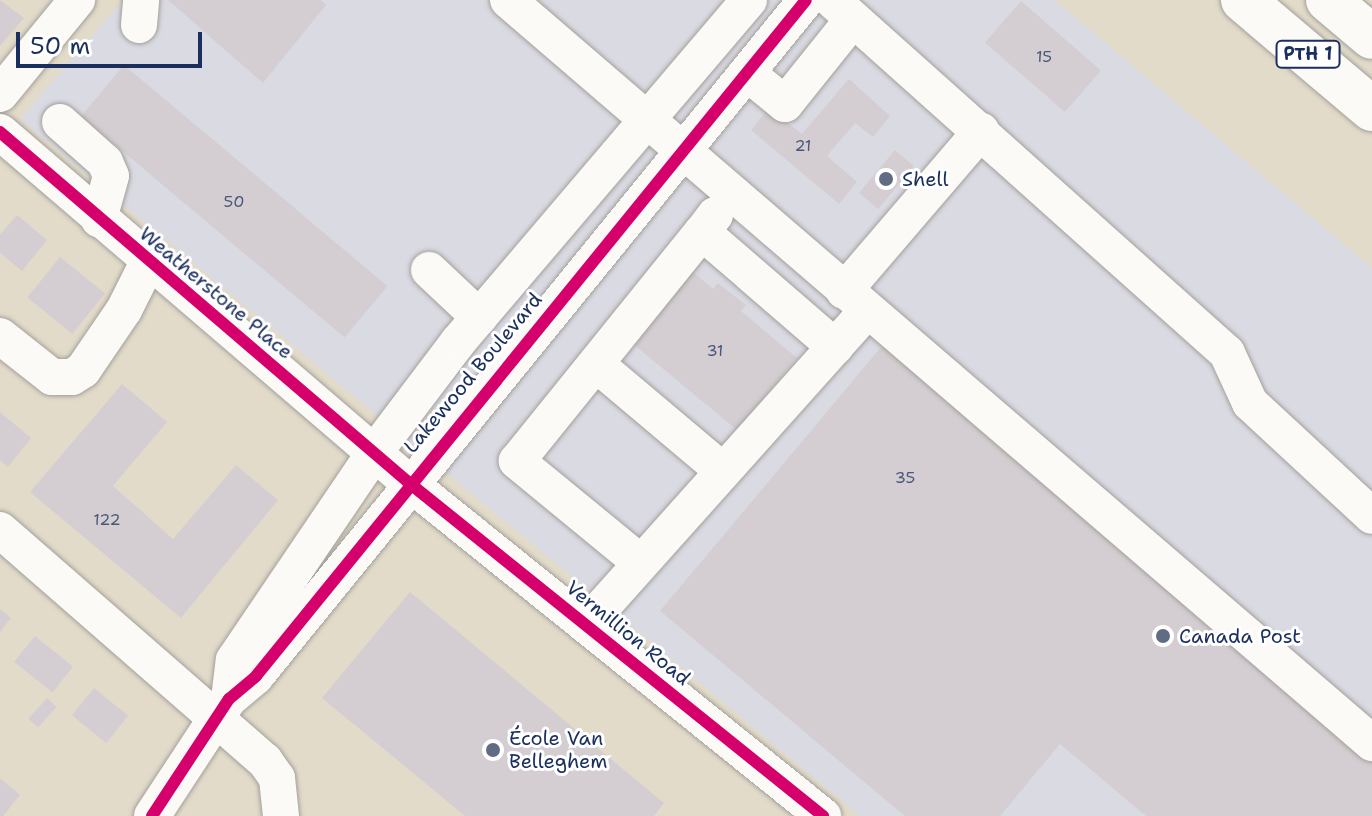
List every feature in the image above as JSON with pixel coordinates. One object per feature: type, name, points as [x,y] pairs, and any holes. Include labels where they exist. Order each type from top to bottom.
[{"type":"highway","name":"PTH 1","points":[[1243,0],[1372,109]]},
{"type":"highway","name":"PTH 1","points":[[1328,0],[1372,37]]},
{"type":"street","points":[[0,94],[77,0]]},
{"type":"street","name":"Lakewood Boulevard","points":[[223,707],[234,660],[374,453],[479,317],[749,0]]},
{"type":"street","name":"Lakewood Boulevard","points":[[152,816],[223,707],[256,676],[408,482],[683,153],[806,0]]},
{"type":"street","points":[[522,5],[646,122],[1372,743]]},
{"type":"street","points":[[747,73],[785,104],[843,9],[1227,353],[1250,403],[1372,516]]},
{"type":"street","points":[[60,122],[105,162],[111,176],[99,219]]},
{"type":"street","points":[[586,625],[835,347],[856,301],[981,131]]},
{"type":"street","name":"Weatherstone Place","points":[[0,132],[408,482]]},
{"type":"street","points":[[641,563],[517,461],[731,194]]},
{"type":"street","points":[[702,232],[835,347]]},
{"type":"street","points":[[0,336],[52,377],[72,377],[83,370],[124,310],[148,262]]},
{"type":"street","points":[[429,270],[479,317]]},
{"type":"street","points":[[590,371],[717,478]]},
{"type":"street","name":"Vermillion Road","points":[[408,482],[823,816]]},
{"type":"street","points":[[0,530],[223,707],[277,778],[281,816]]},
{"type":"shaded area","points":[[123,0],[1055,0],[1372,268],[1372,816],[860,816],[20,119]]},
{"type":"building","points":[[0,0],[24,18],[0,46]]},
{"type":"building","points":[[168,0],[321,0],[326,5],[263,83]]},
{"type":"building","points":[[1021,1],[1101,71],[1065,112],[985,43]]},
{"type":"building","points":[[124,65],[388,286],[344,337],[81,116]]},
{"type":"building","name":"Shell","points":[[849,79],[890,116],[873,137],[855,123],[827,156],[857,182],[839,204],[751,130],[769,108],[802,134]]},
{"type":"building","name":"Shell","points":[[895,150],[914,166],[878,209],[859,193]]},
{"type":"building","points":[[17,215],[47,240],[22,271],[0,253],[0,235]]},
{"type":"building","points":[[60,257],[105,294],[72,334],[27,297]]},
{"type":"building","points":[[692,271],[713,289],[718,283],[746,305],[741,311],[797,358],[737,430],[632,343]]},
{"type":"building","points":[[882,346],[1372,758],[1372,816],[1146,816],[1060,744],[1000,816],[905,816],[660,611]]},
{"type":"building","points":[[122,384],[167,422],[113,486],[173,539],[236,465],[278,500],[181,618],[30,492]]},
{"type":"building","points":[[0,412],[31,438],[8,467],[0,460]]},
{"type":"building","name":"École Van Belleghem","points":[[410,592],[664,803],[654,816],[465,816],[322,698]]},
{"type":"building","points":[[0,609],[11,618],[0,632]]},
{"type":"building","points":[[35,636],[73,667],[52,692],[14,662]]},
{"type":"building","points":[[94,688],[128,716],[106,743],[72,715]]},
{"type":"building","points":[[47,698],[57,707],[38,728],[28,719]]},
{"type":"building","points":[[0,778],[20,795],[3,816],[0,816]]},
{"type":"cycle path","points":[[152,816],[229,699],[256,676],[806,0]]},
{"type":"cycle path","points":[[0,132],[408,482],[823,816]]},
{"type":"place","name":"Shell","points":[[886,179]]},
{"type":"place","name":"Canada Post","points":[[1163,636]]},
{"type":"place","name":"École Van Belleghem","points":[[493,750]]}]
